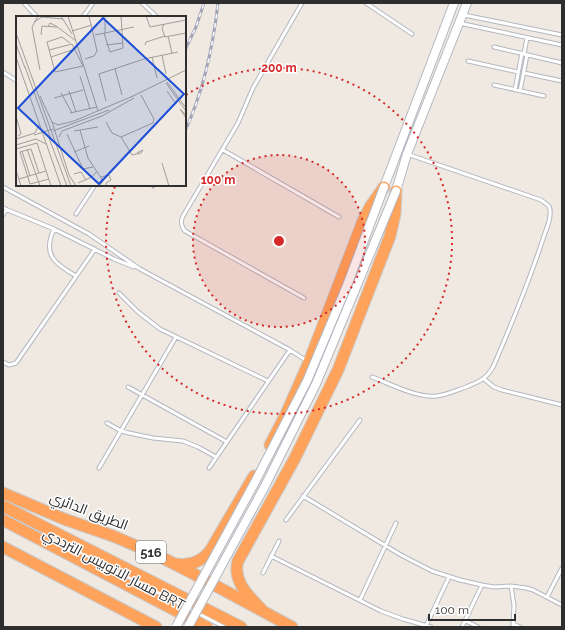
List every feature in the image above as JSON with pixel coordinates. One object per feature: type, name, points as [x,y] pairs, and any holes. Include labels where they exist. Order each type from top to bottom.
[{"type":"highway","points":[[176,564],[191,564],[201,560],[210,551],[252,480],[286,414],[309,362],[363,221],[370,207],[384,187]]},
{"type":"highway","points":[[263,611],[242,588],[237,577],[236,569],[238,561],[292,465],[338,370],[390,236],[395,214],[396,191]]},
{"type":"highway","name":"الطريق الدائري","points":[[3,493],[64,519],[118,538],[176,564],[292,627]]},
{"type":"highway","name":"516","points":[[3,506],[241,627]]},
{"type":"highway","points":[[3,520],[207,627]]},
{"type":"highway","points":[[221,534],[229,545],[240,547],[246,545]]},
{"type":"highway","points":[[3,547],[156,627]]},
{"type":"highway","points":[[130,614],[143,627]]},
{"type":"main road","points":[[176,627],[255,482],[307,381],[348,283],[454,3]]},
{"type":"main road","points":[[188,627],[264,486],[316,384],[396,191],[407,154],[460,24],[467,3]]},
{"type":"lane","points":[[24,3],[36,16]]},
{"type":"lane","points":[[84,16],[93,3]]},
{"type":"lane","points":[[142,3],[156,16]]},
{"type":"lane","points":[[302,3],[257,80],[238,123],[183,216],[181,222],[183,229],[304,298]]},
{"type":"lane","points":[[366,3],[412,34]]},
{"type":"lane","points":[[462,15],[562,35]]},
{"type":"lane","points":[[460,24],[562,45]]},
{"type":"lane","points":[[515,90],[527,38]]},
{"type":"lane","points":[[494,47],[562,63]]},
{"type":"lane","points":[[520,91],[524,73],[524,54]]},
{"type":"lane","points":[[468,61],[518,72]]},
{"type":"lane","points":[[3,72],[16,80]]},
{"type":"lane","points":[[524,73],[562,81]]},
{"type":"lane","points":[[494,85],[544,96]]},
{"type":"lane","points":[[223,150],[339,217]]},
{"type":"lane","points":[[372,377],[419,394],[432,396],[444,394],[484,379],[492,371],[526,289],[550,216],[549,206],[541,200],[407,154]]},
{"type":"lane","points":[[76,214],[94,186]]},
{"type":"lane","points":[[3,187],[89,234],[140,269],[290,350],[309,362]]},
{"type":"lane","points":[[3,215],[5,209],[54,229],[120,262],[140,269]]},
{"type":"lane","points":[[54,229],[50,244],[53,258],[59,266],[76,276]]},
{"type":"lane","points":[[3,362],[9,365],[16,363],[95,250]]},
{"type":"lane","points":[[119,293],[145,318],[160,329],[268,381]]},
{"type":"lane","points":[[99,468],[176,337]]},
{"type":"lane","points":[[209,468],[290,350]]},
{"type":"lane","points":[[484,379],[494,387],[502,390],[562,405]]},
{"type":"lane","points":[[128,387],[227,442]]},
{"type":"lane","points":[[286,520],[360,420]]},
{"type":"lane","points":[[107,423],[120,431],[188,443],[216,458]]},
{"type":"lane","points":[[304,496],[416,564],[449,577],[482,585],[494,587],[510,586],[533,590],[562,605]]},
{"type":"lane","points":[[360,600],[396,523]]},
{"type":"lane","name":"مسار الاتوبيس الترددي BRT","points":[[52,537],[224,627]]},
{"type":"lane","points":[[263,573],[279,540]]},
{"type":"lane","points":[[271,556],[392,615],[431,627]]},
{"type":"lane","points":[[547,597],[562,568]]},
{"type":"lane","points":[[426,626],[449,577]]},
{"type":"lane","points":[[462,627],[482,585]]},
{"type":"lane","points":[[510,586],[514,605],[513,625],[520,627]]},
{"type":"lane","points":[[466,620],[478,627]]},
{"type":"railway","points":[[186,48],[196,27],[204,3]]},
{"type":"railway","points":[[186,129],[192,116],[207,68],[218,3]]}]
